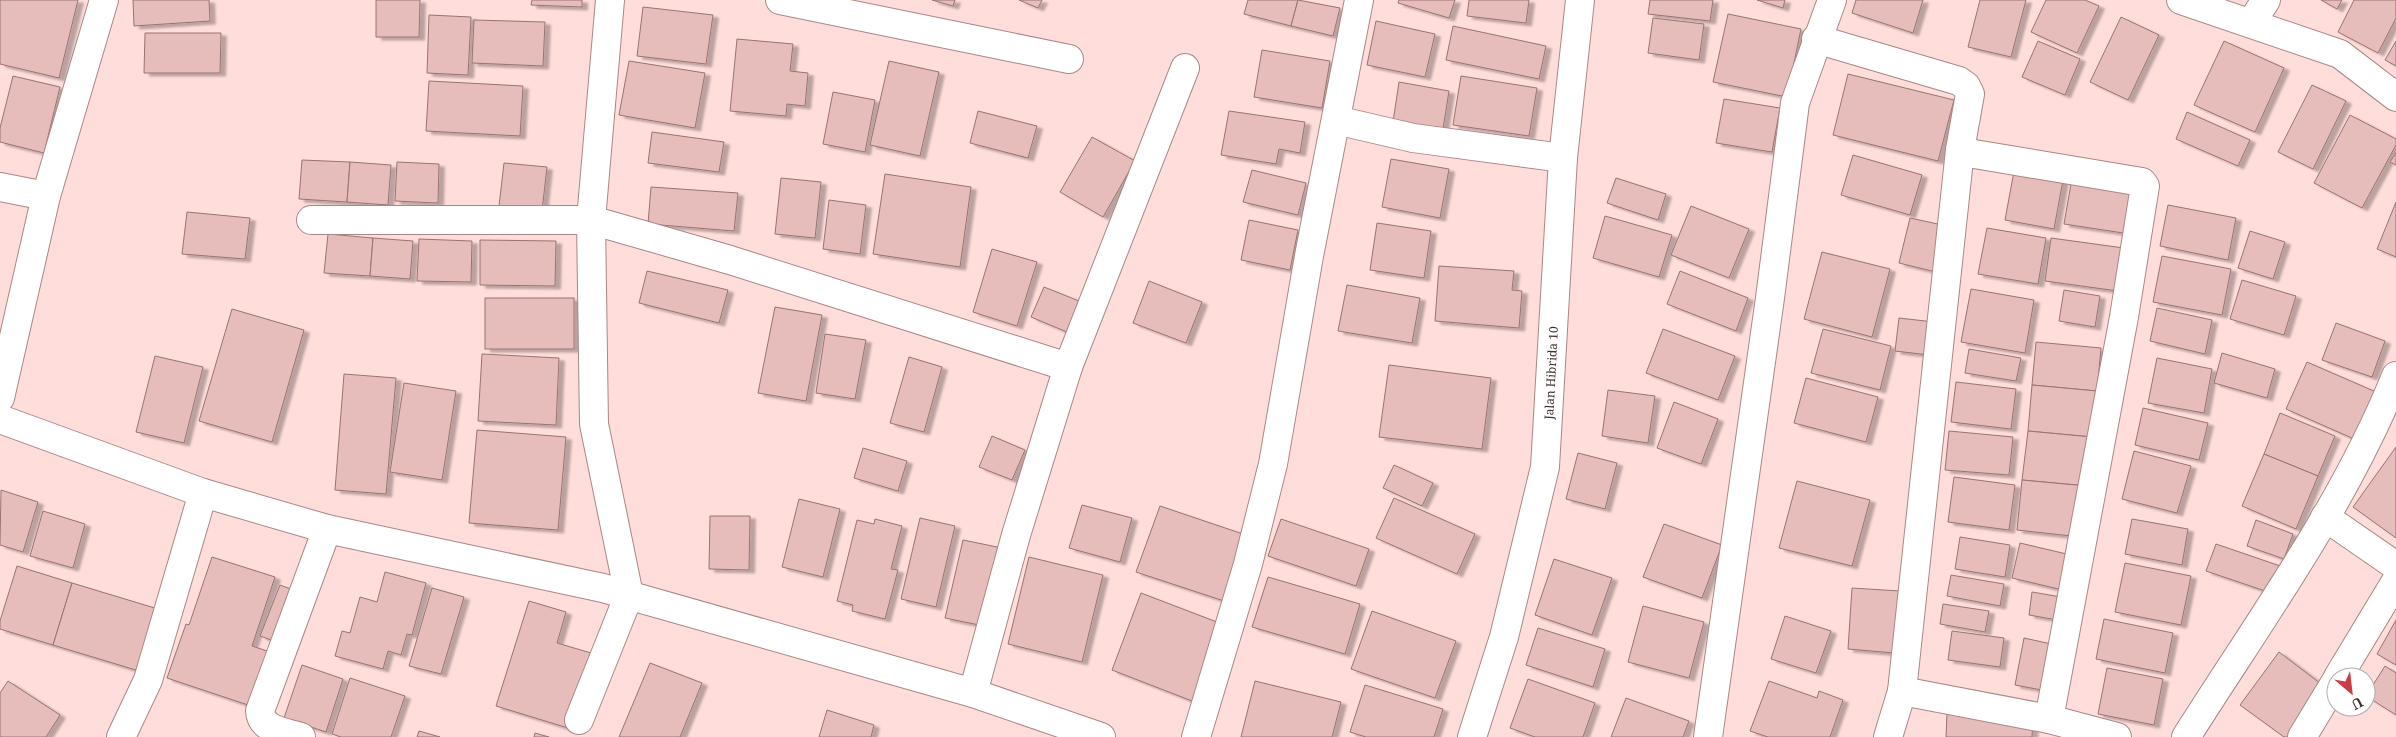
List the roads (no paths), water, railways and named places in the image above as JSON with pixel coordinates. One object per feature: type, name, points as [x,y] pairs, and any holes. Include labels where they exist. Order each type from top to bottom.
[{"type":"street","points":[[0,398],[46,196],[104,0]]},
{"type":"street","points":[[579,720],[629,595],[594,424],[591,220],[610,0]]},
{"type":"street","points":[[780,0],[1069,59]]},
{"type":"street","points":[[1196,737],[1248,564],[1273,464],[1309,256],[1359,0]]},
{"type":"street","name":"Jalan Hibrida 10","points":[[1472,737],[1504,637],[1545,467],[1563,158],[1580,0]]},
{"type":"street","points":[[1708,737],[1769,307],[1795,103],[1816,39],[1832,0]]},
{"type":"street","points":[[2181,0],[2340,54],[2396,97]]},
{"type":"street","points":[[2251,23],[2266,0]]},
{"type":"street","points":[[1816,39],[1959,81],[1966,86],[1970,94],[1960,150],[1902,691],[1888,737]]},
{"type":"street","points":[[973,694],[1016,535],[1068,367],[1185,68]]},
{"type":"street","points":[[1336,120],[1414,138],[1563,158]]},
{"type":"street","points":[[1960,150],[1974,154],[2142,182],[2145,186],[2124,317],[2049,719]]},
{"type":"street","points":[[0,187],[46,196]]},
{"type":"street","points":[[311,220],[591,220],[730,260],[1068,367]]},
{"type":"street","points":[[2186,737],[2325,517],[2378,419],[2396,376]]},
{"type":"street","points":[[0,419],[203,493],[327,529],[603,588],[973,694],[1101,737]]},
{"type":"street","points":[[121,737],[148,680],[203,493]]},
{"type":"street","points":[[2325,517],[2396,566]]},
{"type":"street","points":[[301,737],[265,725],[261,719],[260,711],[327,529]]},
{"type":"street","points":[[2344,667],[2396,581]]},
{"type":"street","points":[[1902,691],[2049,719],[2117,737]]},
{"type":"street","points":[[2302,737],[2326,697]]}]
